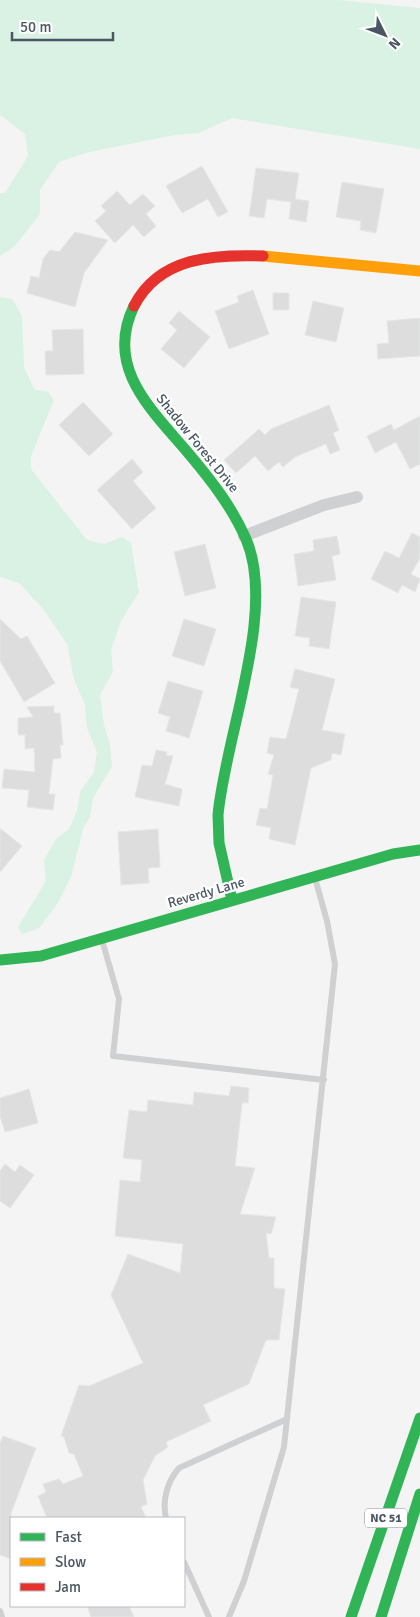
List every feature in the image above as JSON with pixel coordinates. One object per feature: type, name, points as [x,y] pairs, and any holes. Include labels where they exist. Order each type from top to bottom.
[{"type":"street","name":"Shadow Forest Drive","points":[[232,900],[218,834],[220,796],[249,656],[257,594],[252,559],[244,536],[229,506],[138,392],[126,361],[124,336],[134,302],[152,281],[180,264],[215,255],[259,254],[420,271]]},
{"type":"street","points":[[244,536],[324,505],[357,497]]},
{"type":"street","name":"Reverdy Lane","points":[[0,960],[41,956],[393,854],[420,850]]},
{"type":"street","name":"NC 51","points":[[352,1617],[420,1418]]},
{"type":"street","name":"NC 51","points":[[380,1617],[420,1494]]},
{"type":"lane","points":[[230,1617],[244,1581],[284,1447],[335,964],[327,921],[314,877]]},
{"type":"lane","points":[[101,940],[119,999],[113,1056],[324,1080]]},
{"type":"lane","points":[[166,1517],[165,1495],[173,1476],[179,1468],[287,1419]]},
{"type":"lane","points":[[185,1564],[209,1617]]},
{"type":"lane","points":[[0,1611],[2,1617]]},
{"type":"green space","points":[[0,0],[338,0],[420,8],[420,149],[232,118],[199,133],[175,135],[89,152],[59,162],[40,190],[40,214],[14,247],[0,256],[0,193],[5,193],[28,156],[25,134],[0,115]]},
{"type":"green space","points":[[0,297],[12,299],[22,316],[24,367],[34,389],[48,392],[54,400],[31,456],[31,469],[87,540],[104,544],[122,537],[131,543],[139,592],[121,621],[111,650],[113,672],[100,695],[104,725],[110,744],[112,767],[93,798],[90,817],[83,829],[71,877],[58,903],[39,928],[22,934],[18,927],[46,881],[44,860],[56,839],[69,829],[77,811],[80,792],[94,772],[97,752],[87,728],[85,705],[74,679],[67,644],[44,610],[19,583],[0,577]]},
{"type":"building","points":[[202,166],[228,212],[218,217],[208,199],[182,213],[166,186]]},
{"type":"building","points":[[256,168],[299,173],[295,199],[309,201],[306,222],[289,219],[291,202],[267,199],[264,218],[249,216]]},
{"type":"building","points":[[342,182],[384,189],[376,233],[360,230],[361,221],[336,217]]},
{"type":"building","points":[[117,191],[130,205],[143,194],[155,206],[146,214],[156,226],[144,237],[133,225],[115,243],[95,221],[106,211],[101,206]]},
{"type":"building","points":[[75,232],[108,240],[84,273],[75,307],[27,293],[31,276],[39,278],[43,259],[50,250],[59,252]]},
{"type":"building","points":[[253,290],[269,334],[229,349],[215,311],[239,302],[237,296]]},
{"type":"building","points":[[273,293],[289,293],[289,310],[273,310]]},
{"type":"building","points":[[313,301],[344,308],[336,342],[305,335]]},
{"type":"building","points":[[179,311],[210,337],[184,368],[161,349],[177,330],[169,323]]},
{"type":"building","points":[[420,318],[420,356],[378,359],[377,344],[389,343],[387,321]]},
{"type":"building","points":[[83,329],[84,374],[46,375],[45,351],[53,351],[52,330]]},
{"type":"building","points":[[83,402],[113,434],[89,456],[59,425]]},
{"type":"building","points":[[329,405],[339,430],[333,433],[340,450],[330,454],[326,444],[295,457],[283,467],[279,462],[268,471],[255,456],[236,473],[224,460],[259,429],[265,435],[271,429]]},
{"type":"building","points":[[420,416],[420,464],[410,469],[396,442],[375,453],[367,436],[391,424],[394,430]]},
{"type":"building","points":[[132,459],[143,472],[133,481],[156,508],[132,529],[97,490]]},
{"type":"building","points":[[412,533],[420,537],[420,558],[411,574],[420,579],[415,592],[402,585],[398,593],[371,579],[385,551],[399,558]]},
{"type":"building","points":[[337,536],[340,554],[332,556],[336,580],[298,586],[294,554],[314,551],[313,540]]},
{"type":"building","points":[[205,544],[216,588],[185,596],[174,552]]},
{"type":"building","points":[[301,597],[336,602],[329,649],[309,646],[310,638],[295,636]]},
{"type":"building","points":[[0,619],[21,639],[27,636],[55,683],[24,702],[0,661]]},
{"type":"building","points":[[184,619],[216,629],[204,666],[172,656]]},
{"type":"building","points":[[295,669],[335,679],[322,730],[345,734],[341,755],[332,753],[331,760],[311,768],[295,845],[269,839],[271,828],[256,825],[260,808],[267,809],[273,775],[268,774],[274,755],[267,753],[270,737],[286,739],[299,689],[290,687]]},
{"type":"building","points":[[168,681],[203,691],[189,738],[166,731],[170,717],[158,713]]},
{"type":"building","points":[[54,706],[54,713],[60,713],[63,745],[60,745],[61,758],[53,759],[49,794],[55,794],[53,810],[27,807],[29,790],[2,788],[4,769],[35,772],[34,748],[25,749],[25,735],[18,735],[18,718],[33,717],[27,707]]},
{"type":"building","points":[[156,750],[167,752],[166,755],[173,756],[165,784],[182,789],[179,806],[135,797],[142,765],[152,766]]},
{"type":"building","points":[[0,828],[22,846],[0,872]]},
{"type":"building","points":[[158,829],[160,867],[148,868],[149,883],[121,885],[118,832]]},
{"type":"building","points":[[231,1086],[249,1088],[248,1103],[242,1103],[235,1166],[255,1168],[240,1214],[276,1217],[271,1234],[266,1233],[269,1258],[274,1258],[274,1288],[285,1289],[279,1340],[266,1340],[249,1384],[203,1405],[211,1421],[166,1442],[168,1447],[155,1456],[143,1480],[147,1504],[141,1507],[146,1517],[47,1517],[38,1496],[46,1492],[43,1484],[59,1479],[63,1484],[83,1476],[74,1454],[69,1453],[64,1437],[61,1436],[79,1385],[89,1386],[143,1363],[111,1295],[128,1254],[180,1273],[183,1244],[115,1236],[120,1180],[140,1182],[142,1160],[123,1158],[129,1110],[147,1112],[148,1100],[193,1105],[194,1092],[229,1096]]},
{"type":"building","points":[[29,1089],[38,1123],[5,1132],[0,1116],[0,1098]]},
{"type":"building","points":[[5,1164],[15,1172],[20,1165],[34,1175],[10,1208],[0,1201],[0,1171]]},
{"type":"building","points":[[3,1436],[36,1448],[10,1517],[10,1559],[0,1555],[0,1443]]},
{"type":"building","points":[[87,1607],[129,1607],[134,1617],[91,1617]]},
{"type":"traffic: fast","points":[[134,306],[126,328],[125,349],[128,368],[136,387],[147,404],[228,505],[246,539],[254,568],[256,602],[253,637],[222,784],[218,815],[219,843],[232,900]]},
{"type":"traffic: fast","points":[[0,960],[41,956],[393,854],[420,850]]},
{"type":"traffic: fast","points":[[351,1617],[420,1418]]},
{"type":"traffic: fast","points":[[381,1617],[420,1494]]},
{"type":"traffic: slow","points":[[263,256],[420,271]]},
{"type":"traffic: jam","points":[[134,306],[145,290],[158,277],[173,268],[207,258],[263,256]]}]
